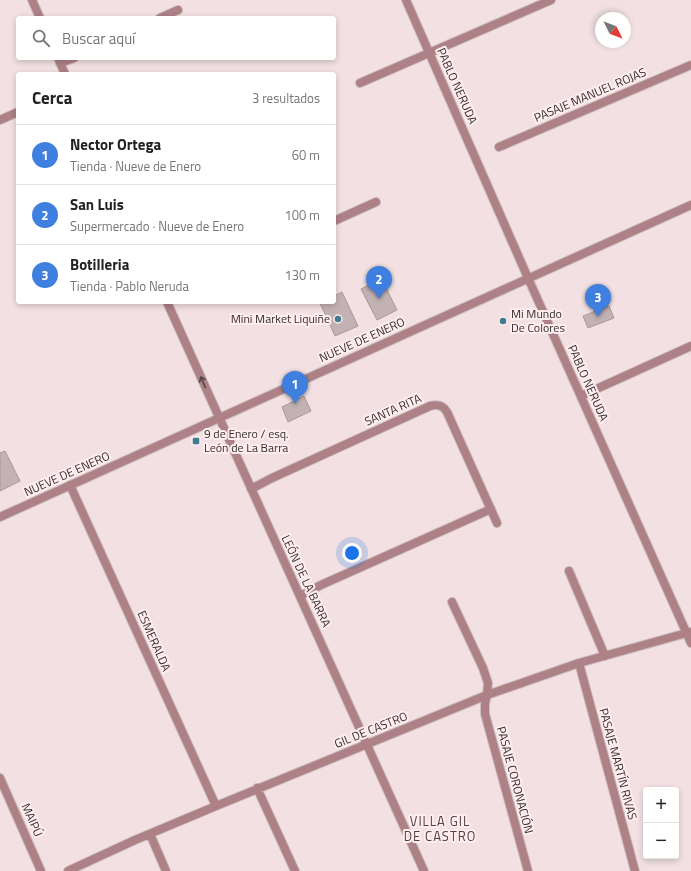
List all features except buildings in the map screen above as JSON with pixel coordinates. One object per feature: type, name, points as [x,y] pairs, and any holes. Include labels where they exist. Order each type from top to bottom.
[{"type":"street","points":[[32,0],[39,16]]},
{"type":"street","name":"PABLO NERUDA","points":[[406,0],[528,278],[689,632],[691,643]]},
{"type":"street","points":[[360,84],[552,0]]},
{"type":"street","points":[[164,16],[178,10]]},
{"type":"street","points":[[59,61],[64,72]]},
{"type":"street","name":"PASAJE MANUEL ROJAS","points":[[499,147],[691,65]]},
{"type":"street","points":[[0,120],[16,113]]},
{"type":"street","points":[[336,220],[376,202]]},
{"type":"street","name":"NUEVE DE ENERO","points":[[0,517],[691,205]]},
{"type":"street","name":"LEÓN DE LA BARRA","points":[[168,304],[218,418],[368,744],[424,871]]},
{"type":"street","points":[[581,396],[691,346]]},
{"type":"street","name":"SANTA RITA","points":[[251,489],[280,474],[430,406],[440,405],[447,412],[497,523]]},
{"type":"street","name":"ESMERALDA","points":[[70,485],[216,806]]},
{"type":"street","points":[[300,596],[320,585],[491,509]]},
{"type":"street","points":[[569,571],[604,656]]},
{"type":"street","name":"PASAJE CORONACIÓN","points":[[452,602],[483,668],[488,683],[485,714],[528,871]]},
{"type":"street","name":"GIL DE CASTRO","points":[[68,871],[257,788],[487,695],[579,663],[689,632]]},
{"type":"street","name":"PASAJE MARTÍN RIVAS","points":[[579,663],[635,871]]},
{"type":"street","name":"MAIPÚ","points":[[0,778],[41,871]]},
{"type":"street","points":[[257,788],[295,871]]},
{"type":"street","points":[[150,834],[166,871]]},
{"type":"place","name":"San Luis","points":[[379,299]]},
{"type":"place","name":"Botilleria","points":[[598,317]]},
{"type":"place","name":"Mini Market Liquiñe","points":[[338,319]]},
{"type":"place","name":"Mi Mundo De Colores","points":[[503,321]]},
{"type":"place","name":"Nector Ortega","points":[[295,404]]},
{"type":"place","name":"9 de Enero / esq. León de La Barra","points":[[196,441]]},
{"type":"district","name":"VILLA GIL DE CASTRO","points":[[440,828]]}]
